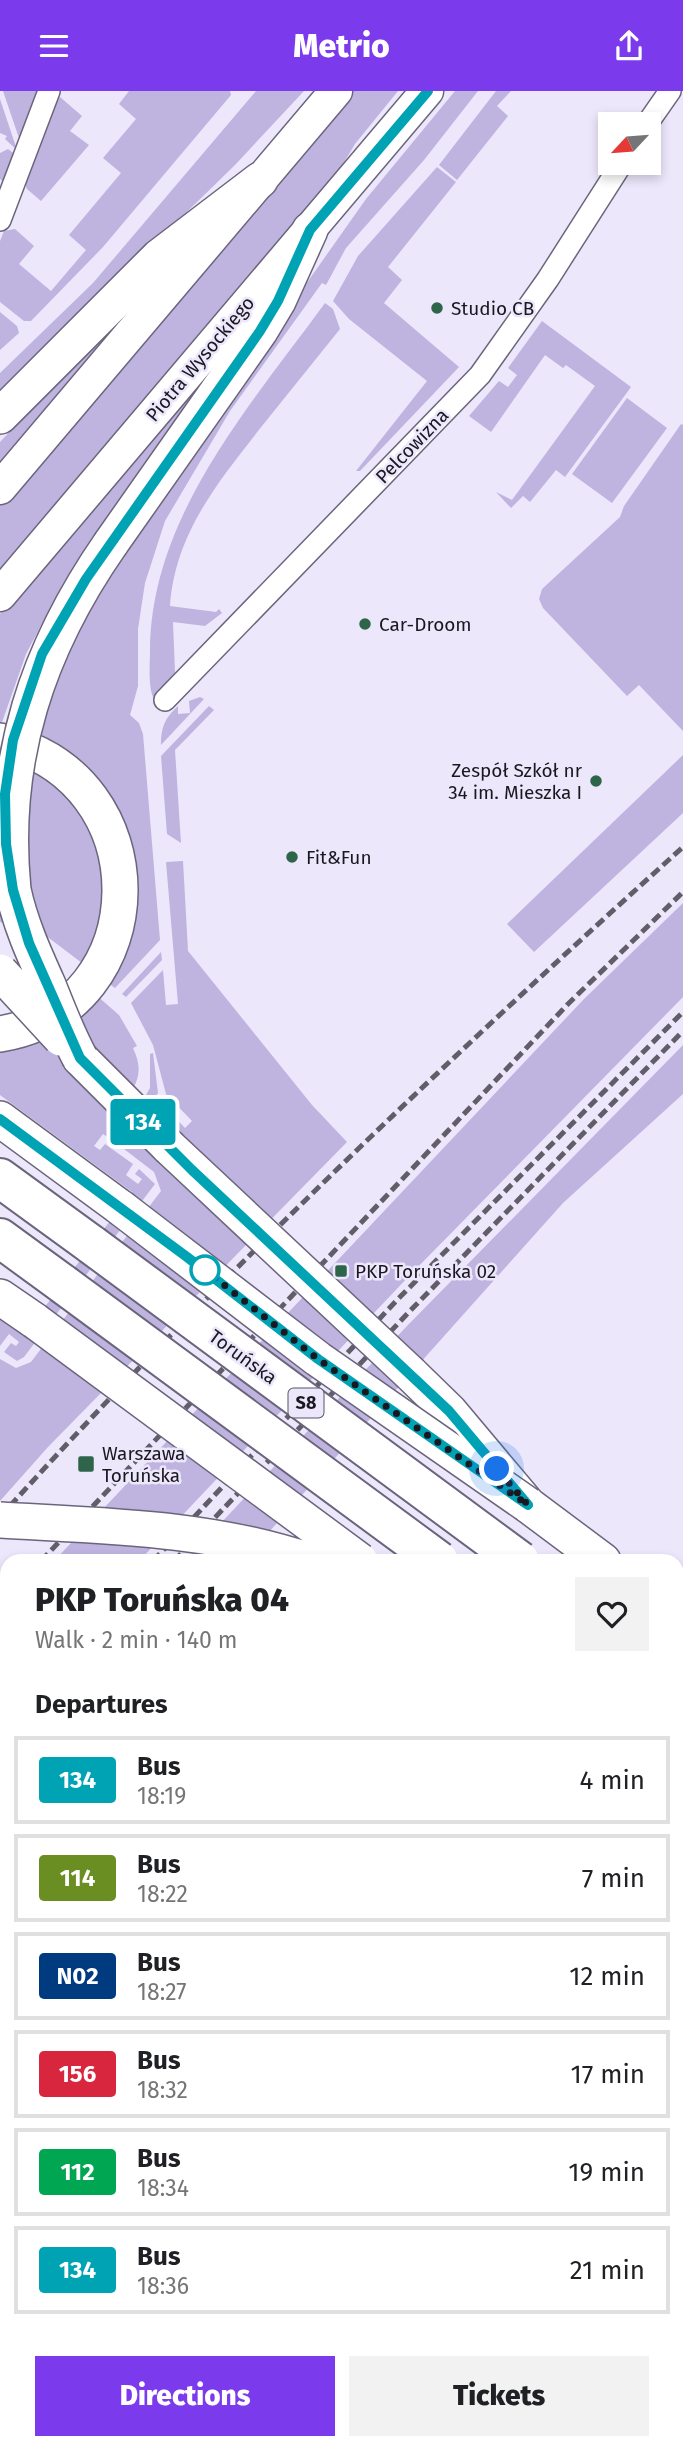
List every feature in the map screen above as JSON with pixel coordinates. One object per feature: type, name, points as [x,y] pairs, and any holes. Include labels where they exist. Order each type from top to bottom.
[{"type":"highway","name":"Toruńska","points":[[0,1178],[511,1554]]},
{"type":"highway","name":"S8","points":[[0,1238],[429,1554]]},
{"type":"main road","points":[[0,488],[336,91]]},
{"type":"main road","name":"Piotra Wysockiego","points":[[0,595],[428,91]]},
{"type":"main road","points":[[0,416],[159,257],[260,180]]},
{"type":"main road","points":[[80,1058],[20,915],[8,866],[5,794],[13,740],[42,654],[70,603],[260,331],[278,301],[310,230]]},
{"type":"main road","points":[[0,741],[32,750],[75,778],[96,802],[110,831],[119,868],[119,909],[110,945],[89,979],[62,1008],[42,1022],[0,1034]]},
{"type":"main road","points":[[0,972],[80,1058],[192,1170],[449,1411],[528,1505]]},
{"type":"main road","points":[[0,1119],[318,1359],[594,1554]]},
{"type":"main road","points":[[0,1297],[351,1554]]},
{"type":"main road","points":[[0,1520],[197,1534],[236,1539],[286,1554]]},
{"type":"street","points":[[0,220],[49,91]]},
{"type":"street","points":[[655,112],[670,91]]},
{"type":"street","name":"Pelcowizna","points":[[165,701],[480,375],[548,279],[614,175]]},
{"type":"shaded area","points":[[3,91],[41,91],[21,144]]},
{"type":"shaded area","points":[[129,91],[230,91],[231,95],[103,247],[31,321],[24,321],[0,302],[0,241],[4,231],[15,229],[34,246],[19,264],[51,291],[86,250],[69,235],[121,173],[103,158],[136,119],[119,104]]},
{"type":"shaded area","points":[[256,91],[304,91],[235,165],[0,394],[0,373],[93,283]]},
{"type":"shaded area","points":[[351,91],[398,91],[355,144],[331,184],[0,577],[0,506]]},
{"type":"shaded area","points":[[455,91],[478,91],[424,160],[346,248],[326,285],[322,283],[230,411],[165,521],[145,583],[138,629],[138,686],[130,715],[139,723],[143,734],[160,940],[115,988],[105,981],[130,905],[47,747],[30,730],[36,712],[126,539],[366,199]]},
{"type":"shaded area","points":[[496,91],[511,91],[497,106],[508,116],[457,180],[439,165]]},
{"type":"shaded area","points":[[60,97],[82,116],[70,131],[89,145],[41,201],[27,189],[23,179],[49,110]]},
{"type":"shaded area","points":[[0,99],[17,150],[5,139],[7,136],[0,133]]},
{"type":"shaded area","points":[[8,149],[17,156],[6,184],[0,179],[0,153]]},
{"type":"shaded area","points":[[437,167],[456,182],[388,267],[402,280],[384,303],[459,367],[360,471],[356,471],[427,381],[349,319],[333,301],[358,256]]},
{"type":"shaded area","points":[[167,265],[0,470],[0,442]]},
{"type":"shaded area","points":[[325,303],[333,309],[340,329],[230,467],[190,531],[180,555],[170,606],[216,612],[219,609],[222,613],[205,626],[173,622],[175,673],[153,697],[150,686],[150,650],[155,601],[167,554],[186,508],[237,423]]},
{"type":"shaded area","points":[[0,312],[17,326],[19,333],[0,350]]},
{"type":"shaded area","points":[[250,320],[56,597],[26,654],[0,728],[0,614]]},
{"type":"shaded area","points":[[542,321],[631,387],[565,477],[556,470],[530,502],[523,496],[511,508],[496,492],[512,500],[595,386],[566,365],[563,368],[545,355],[491,432],[469,416],[499,381],[508,387],[517,375],[508,368]]},
{"type":"shaded area","points":[[627,398],[667,428],[612,503],[572,474]]},
{"type":"shaded area","points":[[681,424],[683,731],[639,685],[627,696],[543,608],[539,599],[542,589],[620,517],[624,506]]},
{"type":"shaded area","points":[[200,697],[204,699],[161,745],[163,728],[170,715],[178,706],[178,714],[190,713],[189,701]]},
{"type":"shaded area","points":[[209,706],[214,710],[175,750],[181,843],[167,834],[161,756]]},
{"type":"shaded area","points":[[0,753],[31,763],[92,820],[109,906],[82,963],[45,935],[0,922]]},
{"type":"shaded area","points":[[683,755],[683,813],[534,952],[507,924]]},
{"type":"shaded area","points":[[183,861],[188,951],[312,1105],[347,1142],[48,1447],[0,1501],[0,1359],[16,1368],[31,1362],[161,1191],[154,1172],[124,1149],[160,1102],[185,1128],[192,1121],[166,1094],[153,1045],[131,1003],[163,970],[166,1005],[178,1004],[166,862]]},
{"type":"shaded area","points":[[683,903],[683,997],[410,1275],[146,1554],[61,1554],[584,999]]},
{"type":"shaded area","points":[[161,952],[162,960],[126,997],[122,994]]},
{"type":"shaded area","points":[[95,994],[119,1015],[137,1046],[133,1048],[138,1073],[133,1089],[143,1100],[150,1088],[150,1054],[153,1053],[158,1093],[119,1145],[103,1134],[94,1146],[100,1150],[105,1144],[133,1164],[126,1175],[138,1184],[142,1179],[135,1174],[139,1169],[155,1184],[24,1357],[17,1361],[4,1352],[11,1343],[16,1346],[19,1342],[9,1334],[0,1346],[0,1315],[25,1333],[132,1192],[0,1095],[0,1047]]},
{"type":"shaded area","points":[[683,1045],[683,1094],[563,1203],[249,1554],[192,1554],[406,1327]]},
{"type":"railway","points":[[0,1517],[164,1342],[333,1173],[683,847]]},
{"type":"railway","points":[[48,1554],[568,1004],[683,892]]},
{"type":"railway","points":[[160,1554],[397,1300],[683,1012]]},
{"type":"railway","points":[[181,1554],[408,1313],[683,1031]]},
{"type":"bus line","name":"134","points":[[0,1119],[187,1257],[318,1359],[528,1505],[449,1411],[192,1170],[80,1058],[29,943],[20,915],[8,866],[4,820],[8,766],[20,714],[42,654],[70,603],[260,331],[278,301],[310,230],[428,91]]},
{"type":"place","name":"Studio CB","points":[[437,308]]},
{"type":"place","name":"Car-Droom","points":[[365,624]]},
{"type":"place","name":"Zespół Szkół nr 34 im. Mieszka I","points":[[596,781]]},
{"type":"place","name":"Fit&Fun","points":[[292,857]]},
{"type":"place","name":"PKP Toruńska 02","points":[[341,1271]]},
{"type":"place","name":"Warszawa Toruńska","points":[[86,1464]]},
{"type":"route","points":[[205,1270],[318,1359],[528,1505],[497,1469]]}]
